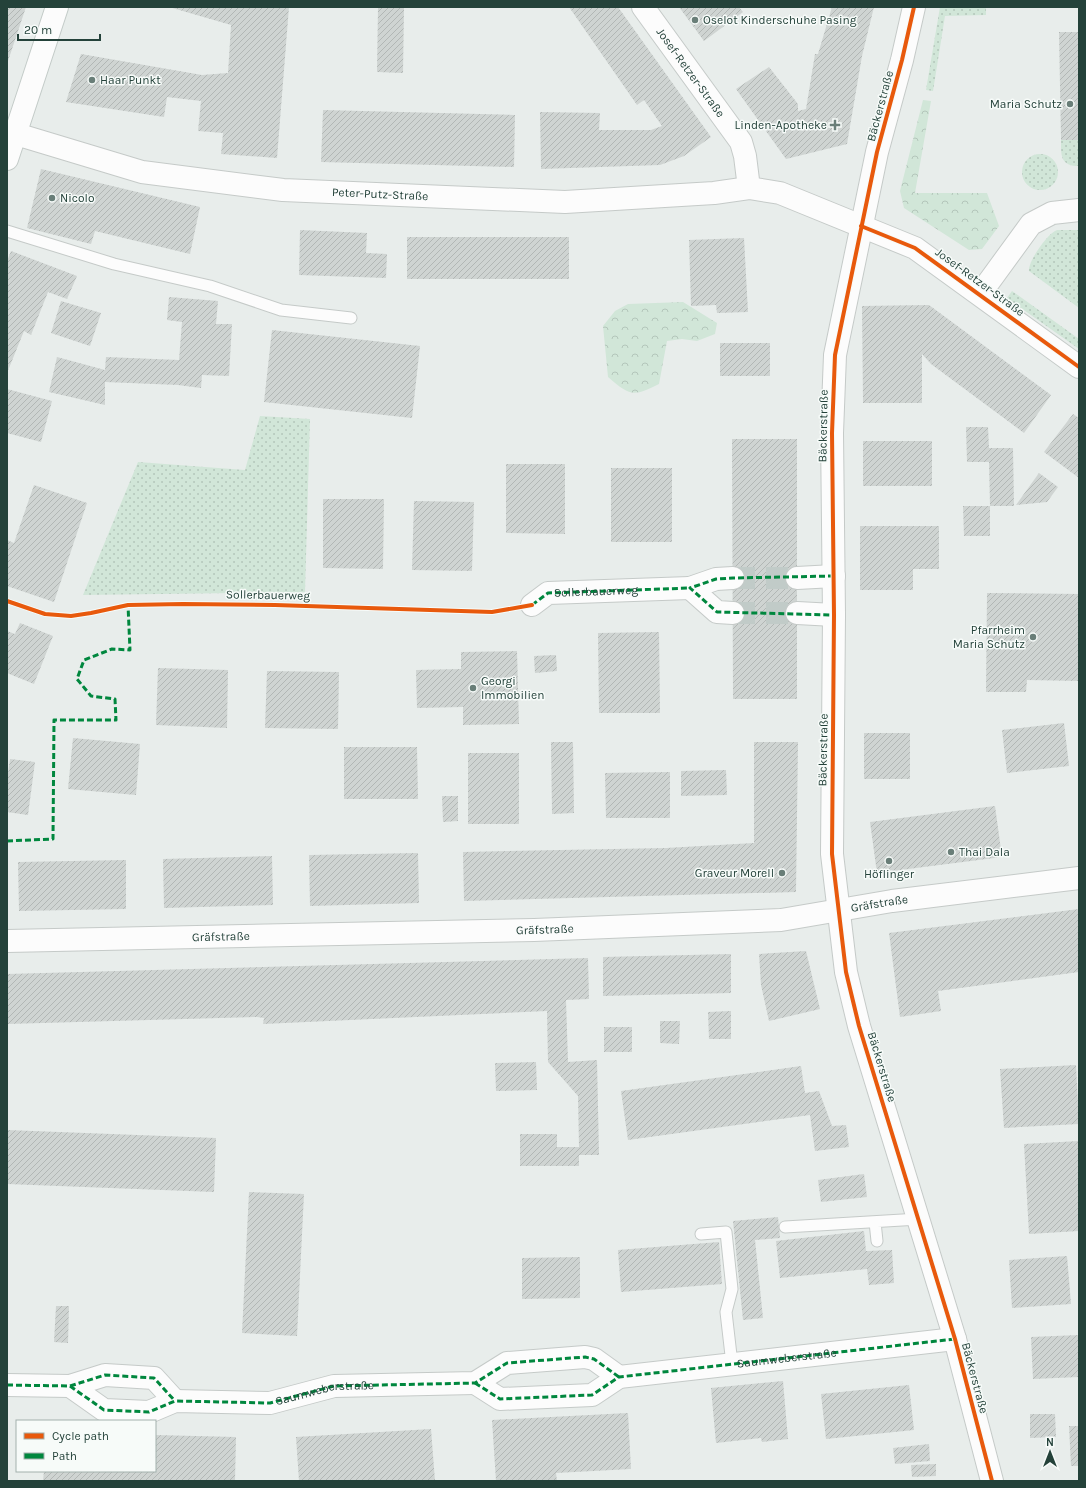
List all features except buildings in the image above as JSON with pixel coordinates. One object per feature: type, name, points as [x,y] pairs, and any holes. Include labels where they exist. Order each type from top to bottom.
[{"type":"street","points":[[8,156],[57,7]]},
{"type":"street","name":"Josef-Retzer-Straße","points":[[643,7],[741,142],[745,156],[749,188],[780,193],[915,248],[1079,367]]},
{"type":"street","name":"Bäckerstraße","points":[[914,7],[902,60],[877,152],[836,355],[832,433],[834,576],[832,854],[846,972],[859,1026],[955,1339],[992,1481]]},
{"type":"street","name":"Peter-Putz-Straße","points":[[16,134],[142,172],[283,190],[565,202],[714,193],[749,188]]},
{"type":"street","points":[[980,294],[1031,224],[1052,213],[1079,210]]},
{"type":"street","points":[[797,578],[834,576]]},
{"type":"street","name":"Sollerbauerweg","points":[[532,605],[548,593],[690,588],[716,579],[733,578]]},
{"type":"street","points":[[690,588],[717,612],[733,613]]},
{"type":"street","points":[[797,613],[834,615]]},
{"type":"street","name":"Gräfstraße","points":[[7,941],[534,930],[781,920],[892,901],[1079,878]]},
{"type":"street","name":"Saumweberstraße","points":[[474,1383],[500,1399],[592,1395],[619,1377],[955,1339]]},
{"type":"street","name":"Saumweberstraße","points":[[70,1386],[104,1410],[149,1412],[175,1401],[270,1403],[334,1386],[474,1383],[507,1363],[585,1357],[594,1359],[619,1377]]},
{"type":"street","points":[[7,1385],[70,1386],[104,1375],[154,1378],[175,1401]]},
{"type":"lane","points":[[7,231],[114,264],[210,286],[281,310],[351,318]]},
{"type":"lane","points":[[784,1227],[919,1219]]},
{"type":"lane","points":[[875,1222],[877,1242]]},
{"type":"lane","points":[[701,1234],[726,1232],[732,1289],[726,1312],[732,1364]]},
{"type":"green space","points":[[940,7],[986,7],[986,15],[945,16],[933,91],[926,90]]},
{"type":"green space","points":[[923,100],[931,101],[915,193],[987,193],[999,226],[982,249],[969,250],[904,208],[900,191]]},
{"type":"green space","points":[[1061,140],[1079,140],[1079,166],[1065,162],[1061,150]]},
{"type":"green space","points":[[1043,154],[1053,159],[1057,165],[1057,179],[1053,185],[1047,189],[1037,190],[1027,185],[1023,179],[1022,169],[1027,159],[1033,155]]},
{"type":"green space","points":[[1057,230],[1079,230],[1079,308],[1029,271],[1035,254],[1039,248],[1053,232]]},
{"type":"green space","points":[[1012,291],[1079,339],[1079,349],[1007,298]]},
{"type":"green space","points":[[683,302],[717,323],[715,334],[697,341],[682,339],[667,341],[659,384],[643,391],[637,393],[627,391],[608,377],[603,326],[615,311],[628,304]]},
{"type":"green space","points":[[260,416],[310,419],[305,592],[83,595],[138,462],[245,470]]},
{"type":"tunnel","points":[[733,578],[797,578]]},
{"type":"tunnel","points":[[733,613],[797,613]]},
{"type":"marked path","points":[[834,576],[716,579],[690,588],[717,612],[834,615]]},
{"type":"marked path","points":[[532,605],[548,593],[690,588]]},
{"type":"marked path","points":[[7,841],[53,839],[54,720],[116,720],[115,699],[91,696],[77,679],[84,660],[112,649],[130,650],[128,605]]},
{"type":"marked path","points":[[475,1383],[500,1399],[592,1395],[619,1377],[955,1339]]},
{"type":"marked path","points":[[70,1386],[104,1410],[149,1412],[175,1401],[270,1403],[334,1386],[475,1383],[507,1363],[585,1357],[594,1359],[619,1377]]},
{"type":"marked path","points":[[7,1385],[70,1386],[105,1375],[154,1378],[175,1401]]},
{"type":"cycle path","points":[[914,7],[902,60],[877,152],[835,355],[832,433],[834,615],[832,854],[846,972],[859,1026],[955,1339],[992,1481]]},
{"type":"cycle path","points":[[861,226],[915,248],[1079,367]]},
{"type":"cycle path","points":[[7,601],[45,614],[71,616],[128,605],[275,605],[492,612],[532,605]]},
{"type":"place","name":"Oselot Kinderschuhe Pasing","points":[[695,20]]},
{"type":"place","name":"Haar Punkt","points":[[92,80]]},
{"type":"place","name":"Maria Schutz","points":[[1070,104]]},
{"type":"place","name":"Linden-Apotheke","points":[[835,125]]},
{"type":"place","name":"Nicolo","points":[[52,198]]},
{"type":"place","name":"Pfarrheim Maria Schutz","points":[[1033,637]]},
{"type":"place","name":"Georgi Immobilien","points":[[473,688]]},
{"type":"place","name":"Thai Dala","points":[[951,852]]},
{"type":"place","name":"Höflinger","points":[[889,861]]},
{"type":"place","name":"Graveur Morell","points":[[782,873]]}]
